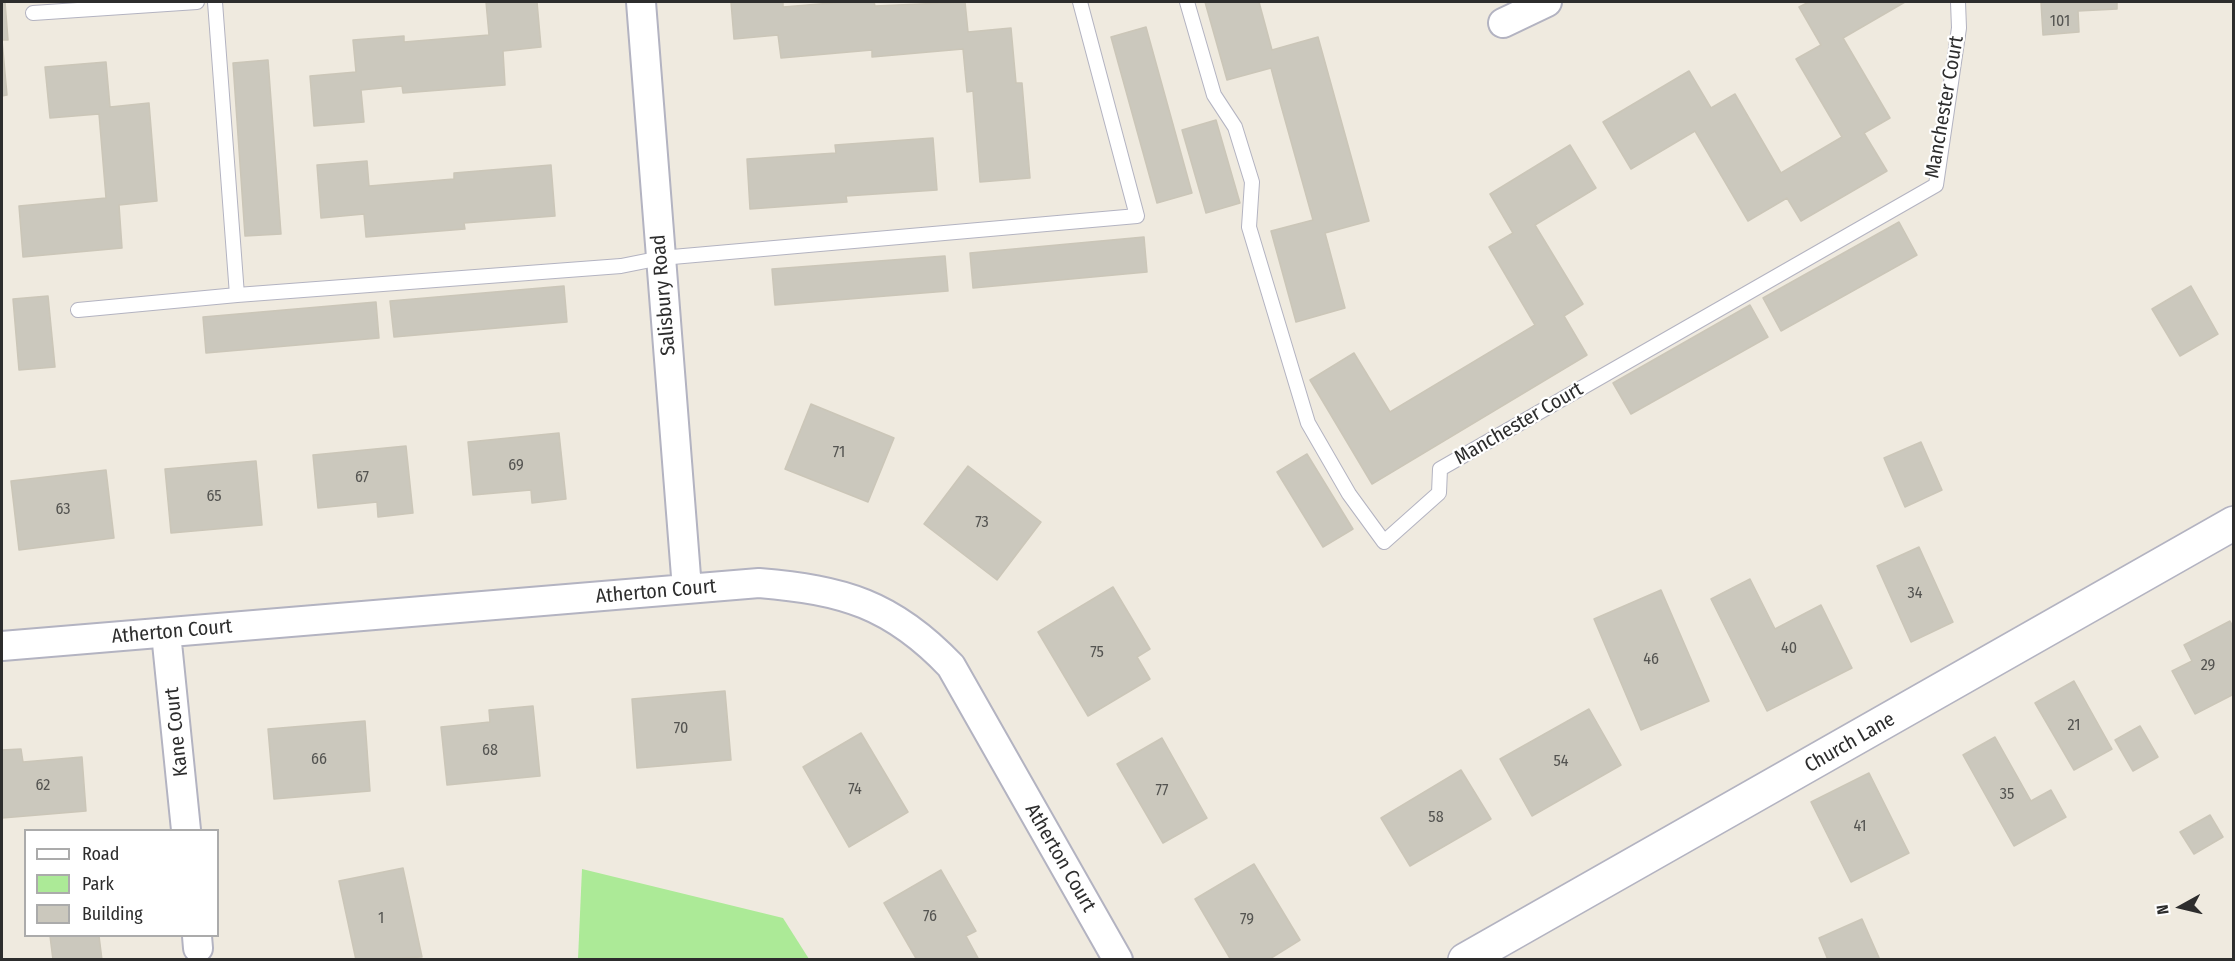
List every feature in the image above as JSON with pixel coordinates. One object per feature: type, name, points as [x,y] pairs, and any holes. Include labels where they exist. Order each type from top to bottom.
[{"type":"street","name":"Salisbury Road","points":[[641,2],[687,589]]},
{"type":"street","points":[[1503,23],[1547,2]]},
{"type":"street","name":"Church Lane","points":[[1465,960],[2234,523]]},
{"type":"street","name":"Atherton Court","points":[[2,646],[759,583],[806,587],[860,602],[890,615],[924,638],[951,666],[1118,960]]},
{"type":"street","name":"Kane Court","points":[[166,633],[186,829]]},
{"type":"lane","points":[[33,13],[197,2]]},
{"type":"lane","points":[[215,2],[237,296]]},
{"type":"lane","points":[[78,310],[621,266],[661,258],[1137,216],[1080,2]]},
{"type":"lane","name":"Manchester Court","points":[[1187,2],[1214,94],[1235,127],[1252,182],[1249,227],[1308,423],[1349,494],[1384,542],[1439,493],[1440,469],[1936,185],[1959,28],[1958,2]]},
{"type":"green space","points":[[582,869],[783,918],[809,959],[578,959]]},
{"type":"building","points":[[2,2],[5,2],[8,40],[2,40]]},
{"type":"building","points":[[486,2],[537,2],[541,47],[503,51],[505,85],[403,93],[402,86],[361,90],[364,122],[314,126],[310,76],[356,72],[353,40],[404,36],[404,42],[489,35]]},
{"type":"building","points":[[731,2],[783,2],[783,7],[844,2],[874,2],[875,6],[965,2],[968,32],[1011,28],[1016,83],[1022,83],[1030,178],[980,182],[973,91],[967,92],[963,49],[872,57],[872,50],[781,58],[778,35],[734,39]]},
{"type":"building","points":[[1205,2],[1259,2],[1272,50],[1318,37],[1369,221],[1325,233],[1345,308],[1296,322],[1271,231],[1313,220],[1271,68],[1227,80]]},
{"type":"building","points":[[1809,2],[1905,2],[1843,38],[1890,118],[1864,133],[1887,171],[1801,221],[1787,198],[1748,221],[1695,131],[1631,169],[1603,122],[1689,71],[1711,108],[1735,94],[1781,173],[1842,137],[1796,59],[1821,45],[1799,7]]},
{"type":"building","points":[[2041,2],[2117,2],[2117,9],[2078,11],[2079,32],[2043,35]]},
{"type":"building","points":[[1146,27],[1192,193],[1157,203],[1111,37]]},
{"type":"building","points":[[2,40],[7,95],[2,96]]},
{"type":"building","points":[[268,60],[281,234],[245,236],[233,63]]},
{"type":"building","points":[[106,62],[110,107],[149,103],[157,201],[119,205],[122,248],[23,257],[19,206],[106,198],[99,114],[50,118],[45,67]]},
{"type":"building","points":[[1216,120],[1240,203],[1206,213],[1182,130]]},
{"type":"building","points":[[933,138],[937,190],[846,196],[847,202],[750,209],[747,159],[836,153],[835,145]]},
{"type":"building","points":[[1570,145],[1596,188],[1535,225],[1583,304],[1564,316],[1587,355],[1372,484],[1310,380],[1354,353],[1390,412],[1535,325],[1489,247],[1513,233],[1490,194]]},
{"type":"building","points":[[367,161],[369,186],[454,179],[454,173],[551,165],[555,216],[464,223],[465,229],[366,237],[364,214],[321,218],[317,165]]},
{"type":"building","points":[[1899,222],[1917,255],[1781,331],[1763,298]]},
{"type":"building","points":[[1144,237],[1147,272],[973,288],[970,253]]},
{"type":"building","points":[[945,256],[948,291],[775,305],[772,269]]},
{"type":"building","points":[[564,286],[567,322],[394,337],[390,301]]},
{"type":"building","points":[[2191,286],[2218,334],[2180,356],[2152,309]]},
{"type":"building","points":[[48,296],[55,367],[19,370],[13,299]]},
{"type":"building","points":[[376,302],[379,338],[206,353],[203,317]]},
{"type":"building","points":[[1750,305],[1768,337],[1631,414],[1613,383]]},
{"type":"building","points":[[811,404],[894,438],[868,502],[785,469]]},
{"type":"building","points":[[559,433],[566,499],[532,503],[531,490],[473,495],[468,442]]},
{"type":"building","points":[[1921,442],[1942,490],[1905,507],[1884,458]]},
{"type":"building","points":[[406,446],[413,513],[378,517],[377,502],[318,508],[313,455]]},
{"type":"building","points":[[1307,454],[1353,529],[1323,547],[1277,472]]},
{"type":"building","points":[[256,461],[262,525],[171,533],[165,469]]},
{"type":"building","points":[[968,466],[1041,522],[997,580],[924,524]]},
{"type":"building","points":[[106,470],[114,538],[19,550],[11,481]]},
{"type":"building","points":[[1919,547],[1953,622],[1911,642],[1877,566]]},
{"type":"building","points":[[1750,579],[1775,629],[1821,605],[1852,668],[1767,711],[1711,599]]},
{"type":"building","points":[[1113,587],[1150,649],[1137,657],[1150,679],[1088,716],[1038,632]]},
{"type":"building","points":[[1661,590],[1709,701],[1641,730],[1594,619]]},
{"type":"building","points":[[2230,621],[2234,629],[2234,694],[2195,714],[2172,671],[2192,661],[2184,645]]},
{"type":"building","points":[[2074,681],[2112,749],[2074,770],[2035,703]]},
{"type":"building","points":[[725,691],[731,760],[637,768],[632,699]]},
{"type":"building","points":[[533,706],[540,776],[447,785],[441,727],[490,722],[489,710]]},
{"type":"building","points":[[1589,709],[1621,765],[1532,816],[1500,759]]},
{"type":"building","points":[[365,721],[370,791],[274,799],[268,729]]},
{"type":"building","points":[[2140,726],[2158,757],[2133,771],[2115,740]]},
{"type":"building","points":[[861,733],[908,812],[849,847],[803,767]]},
{"type":"building","points":[[1995,737],[2031,801],[2051,790],[2066,817],[2014,846],[1963,755]]},
{"type":"building","points":[[1162,738],[1207,818],[1163,843],[1117,764]]},
{"type":"building","points":[[21,749],[23,762],[82,757],[86,811],[2,818],[2,750]]},
{"type":"building","points":[[1461,770],[1491,819],[1410,866],[1381,818]]},
{"type":"building","points":[[1869,773],[1909,853],[1851,882],[1811,802]]},
{"type":"building","points":[[2210,815],[2223,837],[2194,854],[2180,832]]},
{"type":"building","points":[[1254,864],[1300,940],[1268,960],[1231,960],[1195,899]]},
{"type":"building","points":[[403,868],[422,957],[356,960],[339,881]]},
{"type":"building","points":[[941,870],[976,931],[966,936],[978,958],[976,960],[917,960],[884,903]]},
{"type":"building","points":[[1862,919],[1880,960],[1828,960],[1819,938]]},
{"type":"building","points":[[50,937],[99,937],[102,960],[53,960]]}]
